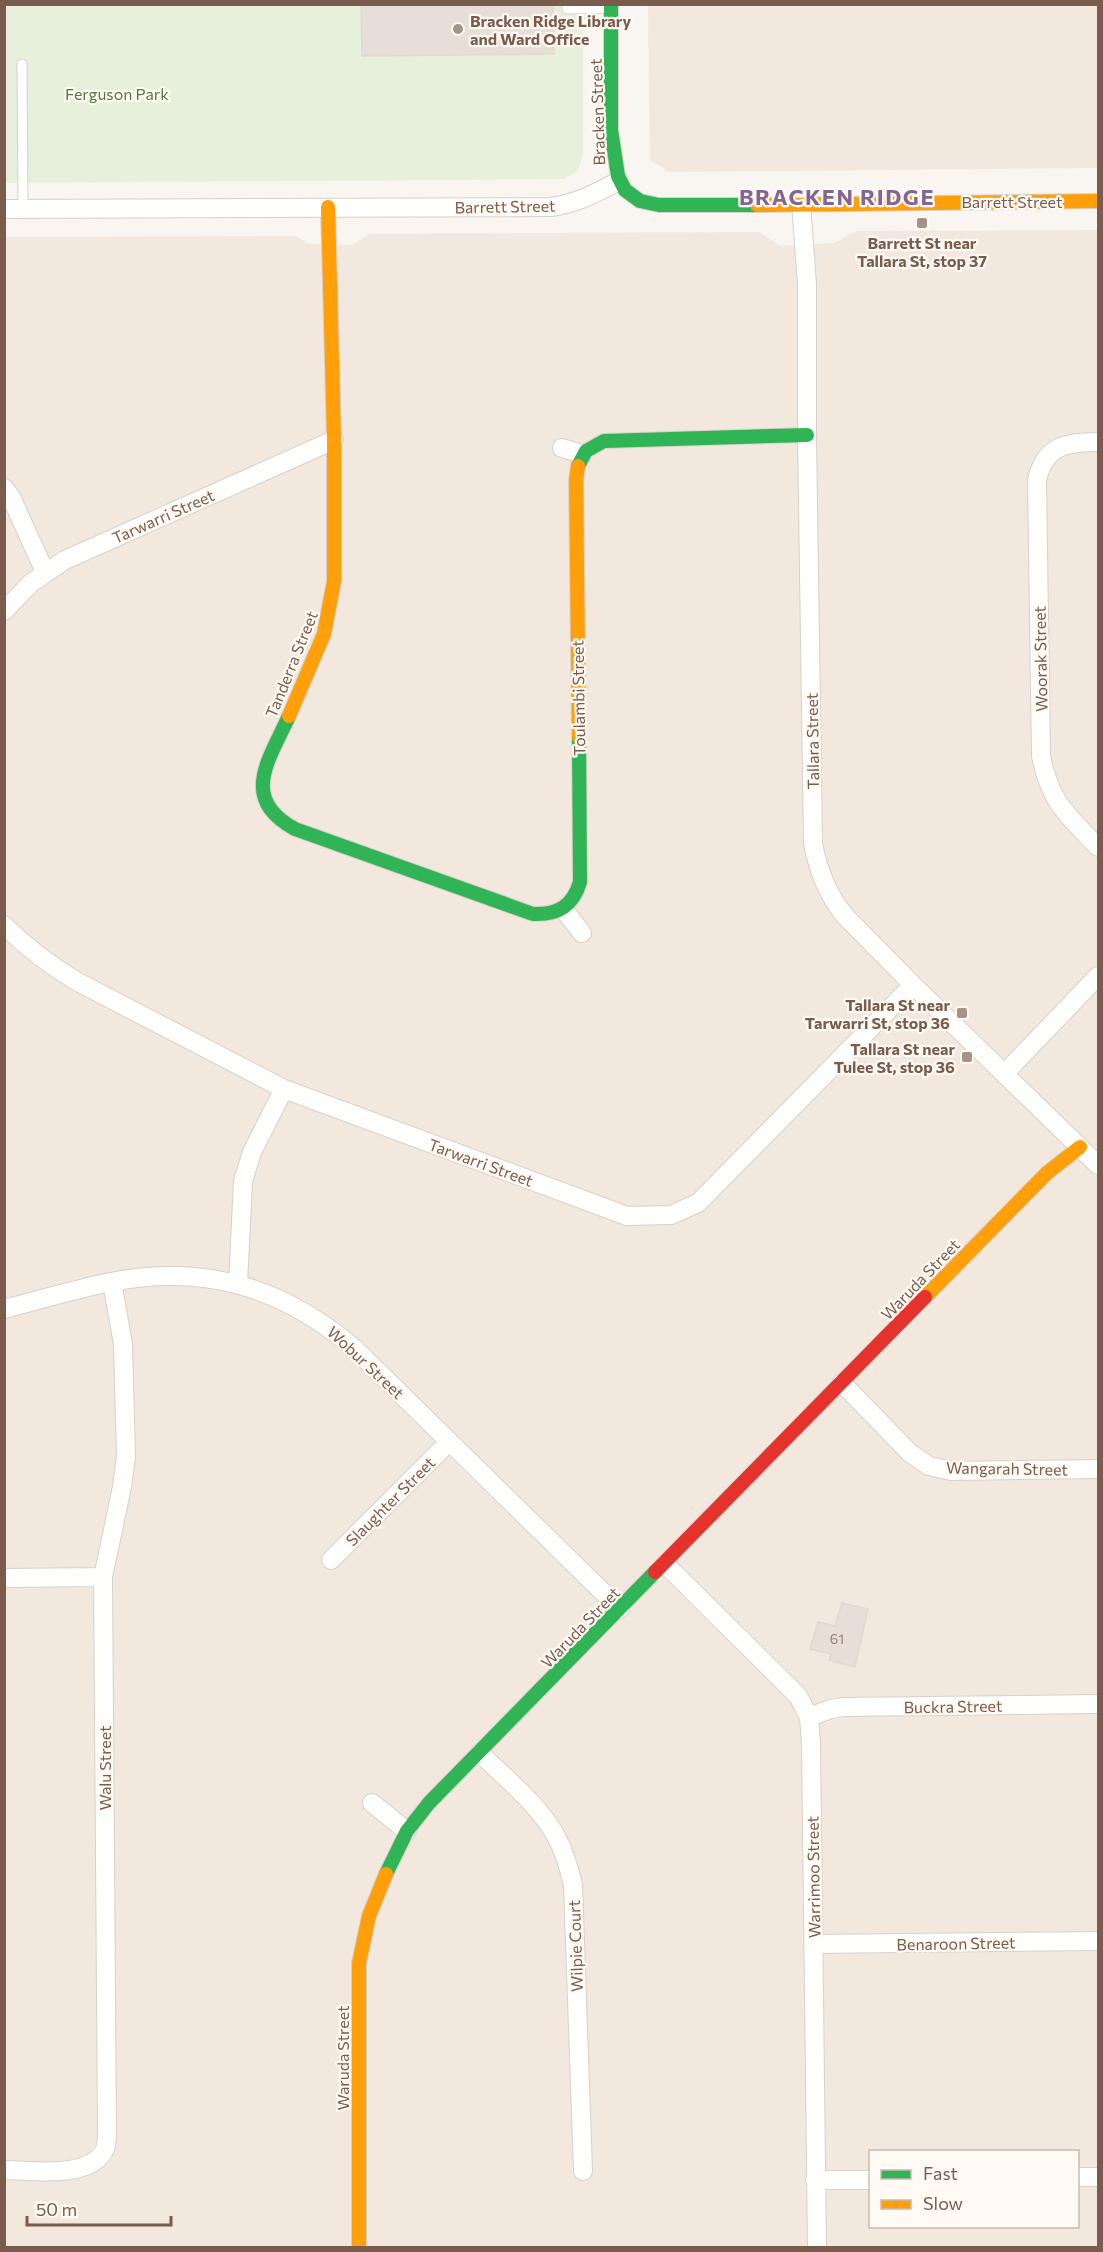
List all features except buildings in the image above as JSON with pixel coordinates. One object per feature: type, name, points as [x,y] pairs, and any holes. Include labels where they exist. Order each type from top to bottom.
[{"type":"street","name":"Bracken Street","points":[[611,6],[611,127],[614,165],[619,182]]},
{"type":"street","name":"Barrett Street","points":[[14,208],[551,207],[572,204],[619,182],[633,197],[656,206],[1098,201]]},
{"type":"street","name":"Tallara Street","points":[[801,203],[807,284],[813,843],[820,874],[836,904],[913,985],[1098,1165]]},
{"type":"street","name":"Tanderra Street","points":[[328,207],[334,440],[334,581],[324,634],[267,765],[262,782],[263,800],[269,811],[280,822],[295,830],[533,914],[543,915],[564,910]]},
{"type":"street","points":[[562,447],[582,454],[590,446],[604,441],[807,435]]},
{"type":"street","name":"Tarwarri Street","points":[[4,611],[45,572],[87,549],[334,440]]},
{"type":"street","name":"Woorak Street","points":[[1098,442],[1070,444],[1058,448],[1049,455],[1040,468],[1037,480],[1041,756],[1045,779],[1054,798],[1098,847]]},
{"type":"street","name":"Toulambi Street","points":[[564,910],[578,893],[580,882],[576,465],[582,454]]},
{"type":"street","points":[[4,488],[11,497],[45,572]]},
{"type":"street","points":[[564,910],[582,933]]},
{"type":"street","name":"Tarwarri Street","points":[[4,925],[46,963],[78,982],[284,1089],[627,1216],[671,1215],[698,1203],[913,985]]},
{"type":"street","points":[[1005,1073],[1098,976]]},
{"type":"street","points":[[238,1284],[243,1180],[252,1152],[284,1089]]},
{"type":"street","name":"Waruda Street","points":[[359,2247],[359,1963],[369,1916],[407,1831],[429,1803],[1047,1173],[1080,1147]]},
{"type":"street","name":"Wobur Street","points":[[4,1309],[112,1282],[175,1275],[208,1277],[238,1284],[288,1302],[328,1326],[354,1348],[620,1609]]},
{"type":"street","name":"Walu Street","points":[[4,2170],[81,2169],[96,2161],[106,2148],[108,2131],[103,1577],[122,1487],[126,1456],[123,1344],[112,1282]]},
{"type":"street","name":"Wangarah Street","points":[[842,1383],[910,1453],[929,1466],[951,1471],[1098,1469]]},
{"type":"street","name":"Slaughter Street","points":[[331,1560],[449,1442]]},
{"type":"street","name":"Warrimoo Street","points":[[665,1564],[798,1696],[809,1717],[812,1744],[817,2247]]},
{"type":"street","points":[[4,1578],[103,1577]]},
{"type":"street","name":"Buckra Street","points":[[809,1717],[831,1708],[843,1707],[1098,1704]]},
{"type":"street","name":"Wilpie Court","points":[[480,1753],[541,1815],[556,1836],[567,1861],[573,1885],[583,2171]]},
{"type":"street","points":[[372,1803],[407,1831]]},
{"type":"street","name":"Benaroon Street","points":[[814,1944],[1098,1941]]},
{"type":"street","points":[[1079,2177],[1098,2177]]},
{"type":"street","points":[[815,2180],[869,2180]]},
{"type":"lane","points":[[567,4],[567,9],[611,6]]},
{"type":"lane","points":[[14,208],[22,64]]},
{"type":"shaded area","points":[[648,5],[1098,5],[1098,168],[669,172],[650,160]]},
{"type":"shaded area","points":[[1098,230],[1098,2247],[5,2247],[4,237],[296,236],[309,244],[352,245],[369,234],[759,232],[780,246],[834,243],[856,231]]},
{"type":"green space","name":"Ferguson Park","points":[[4,5],[583,5],[583,155],[578,171],[564,179],[5,183]]},
{"type":"traffic: fast","points":[[611,4],[611,130],[618,176],[625,190],[640,201],[659,205],[757,205]]},
{"type":"traffic: fast","points":[[578,466],[586,451],[604,441],[807,435]]},
{"type":"traffic: fast","points":[[289,716],[267,763],[264,778],[263,792],[268,805],[278,817],[295,829],[533,914],[557,911],[569,903],[580,882],[579,737]]},
{"type":"traffic: fast","points":[[386,1874],[407,1831],[429,1803],[655,1572]]},
{"type":"traffic: slow","points":[[757,205],[1098,201]]},
{"type":"traffic: slow","points":[[289,716],[324,634],[334,581],[334,440],[328,207]]},
{"type":"traffic: slow","points":[[578,466],[576,480],[579,737]]},
{"type":"traffic: slow","points":[[925,1297],[1047,1173],[1080,1147]]},
{"type":"traffic: slow","points":[[359,2248],[359,1963],[369,1916],[386,1874]]},
{"type":"traffic: jam","points":[[655,1572],[925,1297]]},
{"type":"place","name":"Bracken Ridge Library and Ward Office","points":[[458,29]]},
{"type":"place","name":"Barrett St near Tallara St, stop 37","points":[[922,223]]},
{"type":"place","name":"Tallara St near Tarwarri St, stop 36","points":[[962,1013]]},
{"type":"place","name":"Tallara St near Tulee St, stop 36","points":[[967,1057]]},
{"type":"district","name":"BRACKEN RIDGE","points":[[837,196]]}]
